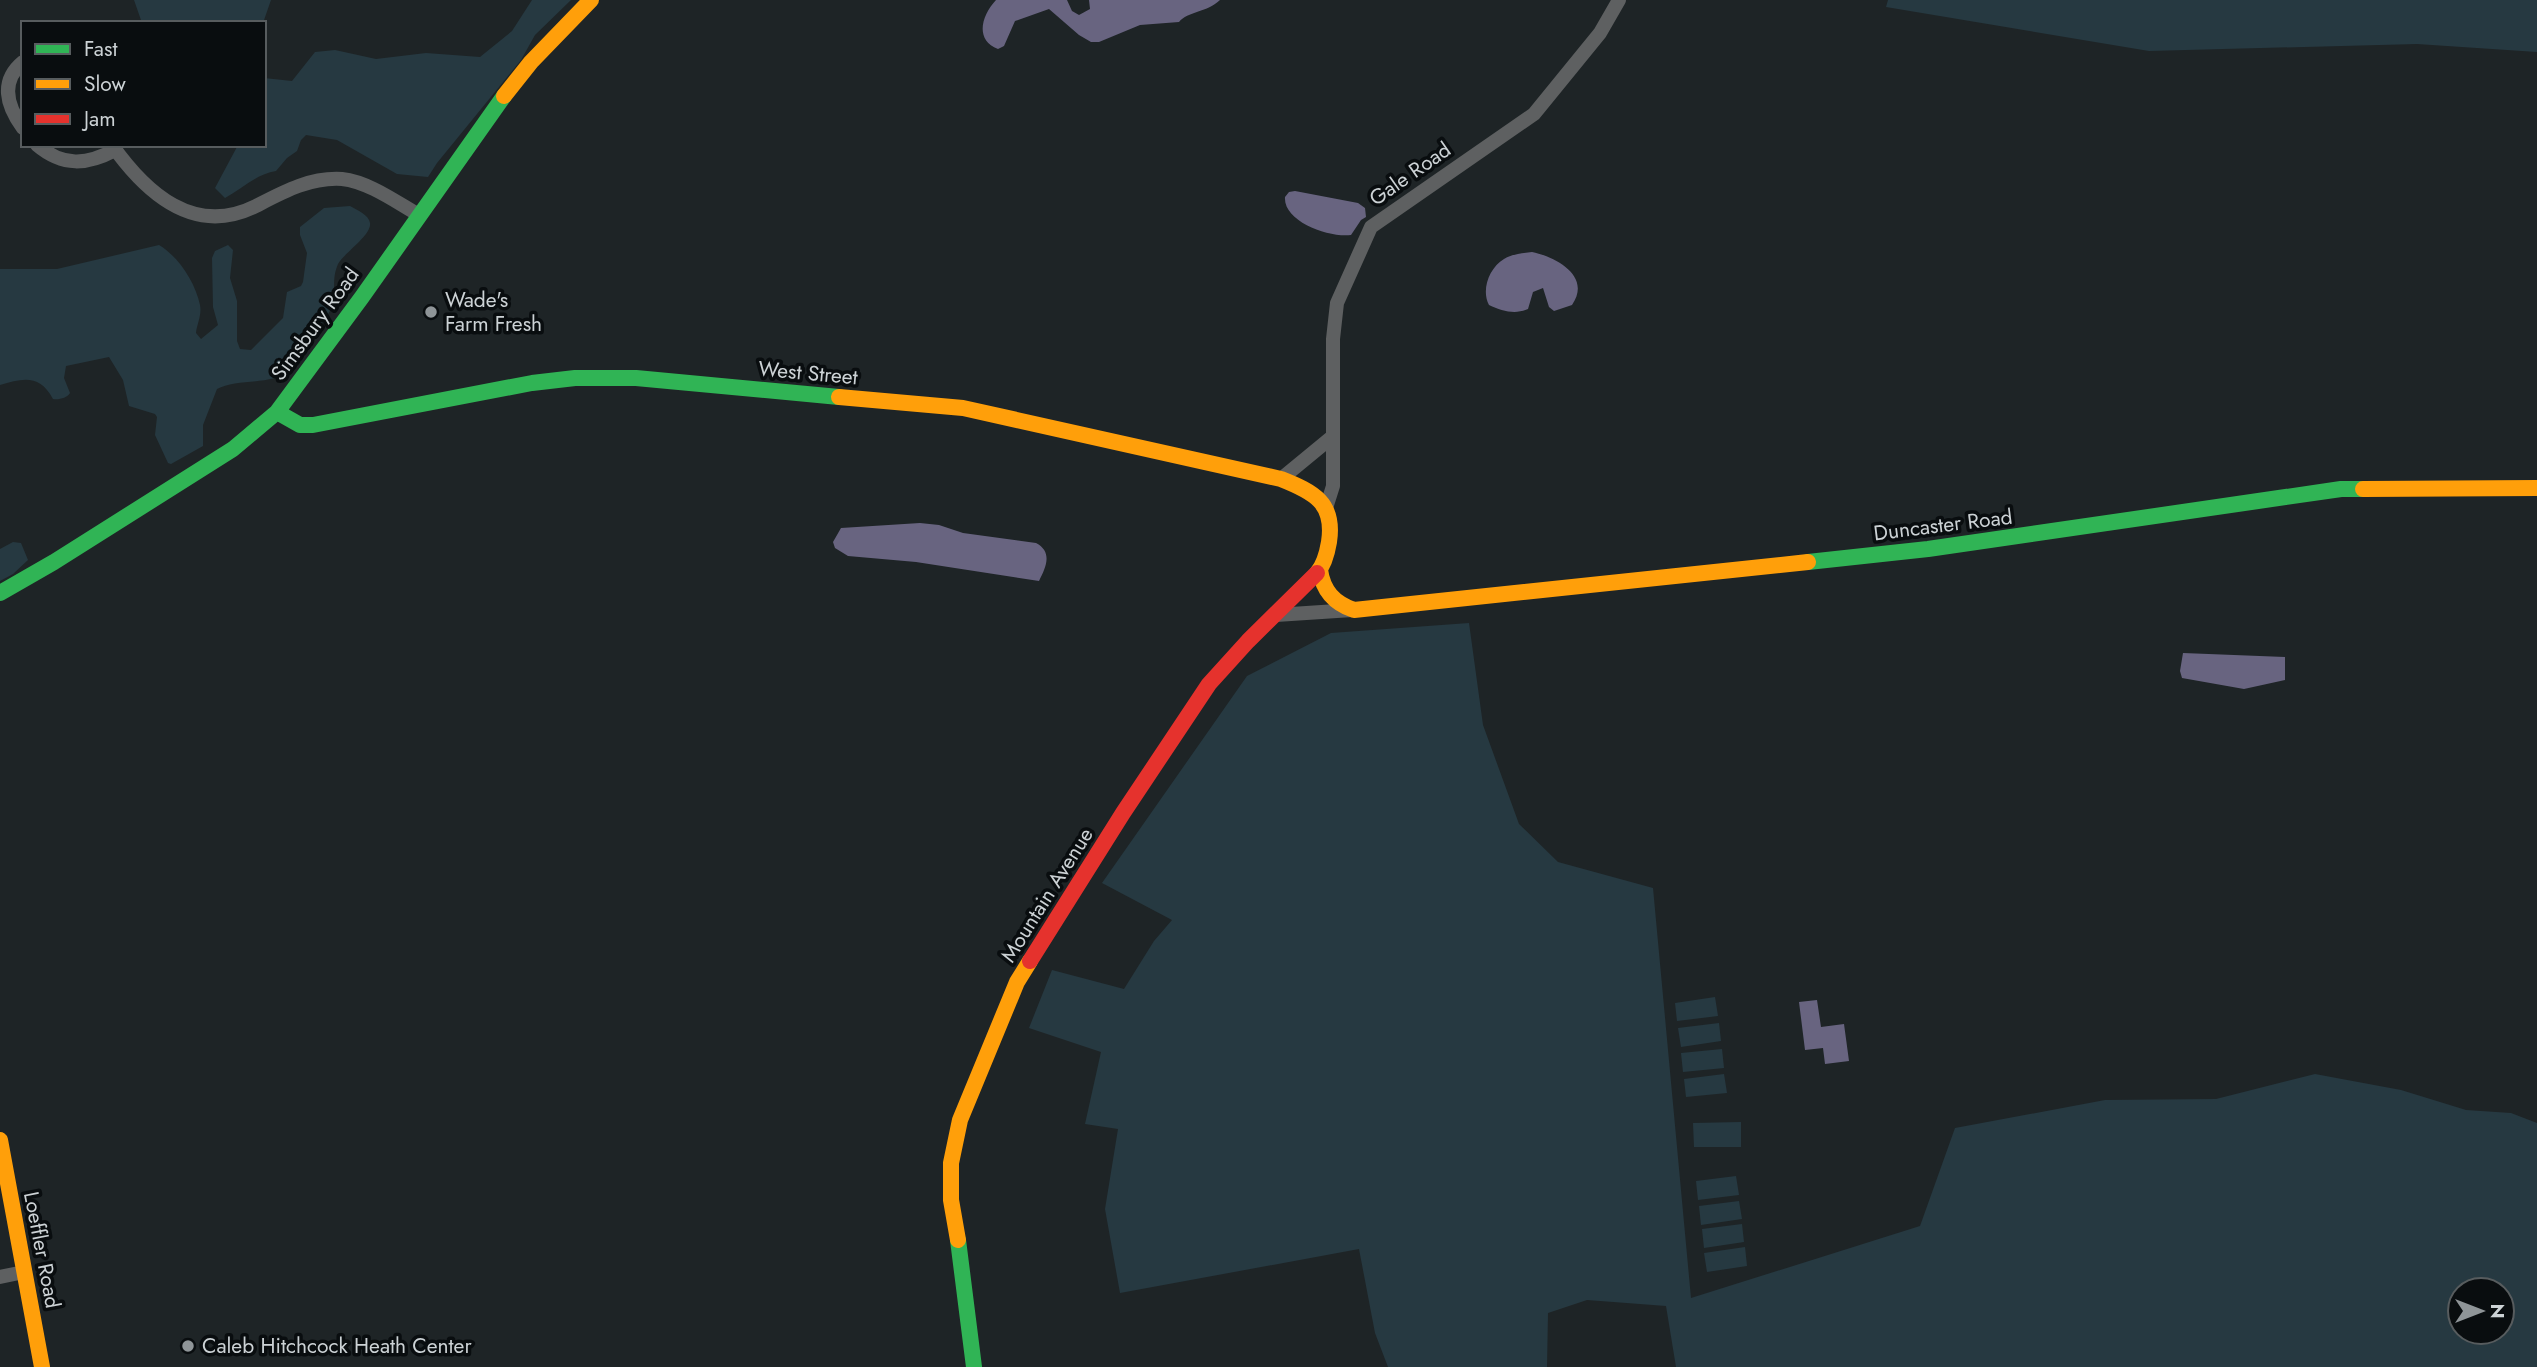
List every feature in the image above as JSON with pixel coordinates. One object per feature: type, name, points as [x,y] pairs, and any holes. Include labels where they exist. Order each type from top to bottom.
[{"type":"street","name":"Gale Road","points":[[1326,508],[1332,486],[1334,339],[1338,303],[1371,227],[1534,114],[1600,33],[1619,0]]},
{"type":"street","name":"Simsbury Road","points":[[0,593],[233,449],[277,412],[485,121],[580,4]]},
{"type":"street","points":[[21,64],[6,78],[3,91],[8,105],[21,125]]},
{"type":"street","points":[[40,147],[57,159],[69,162],[92,161],[114,147],[136,176],[160,198],[174,207],[197,213],[238,213],[304,183],[341,179],[368,187],[419,215]]},
{"type":"street","name":"West Street","points":[[277,412],[300,425],[313,425],[532,383],[585,377],[636,378],[962,408],[1281,479],[1310,490],[1326,508]]},
{"type":"street","points":[[1281,479],[1332,437]]},
{"type":"street","name":"Duncaster Road","points":[[1276,615],[1354,610],[1941,547],[2341,489],[2537,488]]},
{"type":"street","name":"Mountain Avenue","points":[[974,1367],[962,1260],[951,1200],[951,1163],[960,1119],[1017,982],[1080,880],[1209,684],[1320,570],[1327,554],[1331,527],[1326,508]]},
{"type":"street","points":[[1320,570],[1321,583],[1335,601],[1354,610]]},
{"type":"street","name":"Loeffler Road","points":[[0,1140],[42,1367]]},
{"type":"street","points":[[0,1277],[24,1272]]},
{"type":"shaded area","points":[[134,0],[271,0],[264,21],[141,21]]},
{"type":"shaded area","points":[[532,0],[571,0],[535,35],[521,60],[428,177],[397,174],[337,140],[306,135],[297,151],[276,171],[256,178],[225,198],[215,188],[237,147],[266,147],[266,78],[292,81],[315,52],[335,50],[376,59],[426,53],[480,57],[512,31]]},
{"type":"shaded area","points":[[996,0],[1067,0],[1072,11],[1079,15],[1090,9],[1089,0],[1220,0],[1179,22],[1140,25],[1099,42],[1091,42],[1079,35],[1049,9],[1015,21],[1004,46],[998,49],[990,45],[983,33],[984,20]]},
{"type":"shaded area","points":[[1888,0],[2537,0],[2537,52],[2417,44],[2149,51],[1886,7]]},
{"type":"shaded area","points":[[1289,192],[1358,203],[1365,208],[1366,217],[1351,235],[1320,231],[1299,221],[1286,206],[1285,197]]},
{"type":"shaded area","points":[[350,206],[367,218],[369,228],[338,264],[334,278],[334,302],[307,347],[283,375],[217,389],[203,425],[203,446],[171,464],[168,463],[155,435],[157,417],[129,406],[123,380],[109,357],[66,366],[64,378],[70,393],[63,398],[53,399],[42,385],[30,380],[0,385],[0,269],[57,269],[159,245],[179,263],[198,296],[200,316],[196,333],[201,339],[218,325],[213,307],[212,258],[215,251],[228,245],[233,250],[230,278],[237,301],[237,341],[240,349],[251,350],[283,318],[287,292],[301,286],[303,282],[307,253],[300,227],[324,208]]},
{"type":"shaded area","points":[[1532,252],[1560,263],[1574,277],[1578,285],[1572,305],[1554,311],[1549,307],[1543,288],[1533,292],[1528,309],[1523,311],[1508,312],[1489,305],[1486,286],[1494,268],[1510,256]]},
{"type":"shaded area","points":[[920,523],[939,525],[963,533],[1036,543],[1045,551],[1044,570],[1039,581],[916,562],[848,556],[835,548],[833,542],[841,528]]},
{"type":"shaded area","points":[[13,542],[21,543],[28,560],[13,574],[0,581],[0,549]]},
{"type":"shaded area","points":[[1469,623],[1483,725],[1519,824],[1558,862],[1653,888],[1691,1298],[1920,1226],[1955,1128],[2105,1100],[2216,1099],[2315,1074],[2401,1090],[2466,1110],[2511,1113],[2537,1123],[2537,1367],[1676,1367],[1666,1306],[1587,1300],[1548,1313],[1547,1367],[1388,1367],[1375,1333],[1359,1249],[1120,1293],[1105,1209],[1118,1129],[1085,1124],[1101,1052],[1029,1028],[1052,970],[1124,989],[1154,941],[1172,920],[1102,883],[1247,676],[1331,633]]},
{"type":"shaded area","points":[[2183,653],[2285,657],[2285,680],[2244,689],[2182,678],[2180,671]]},
{"type":"shaded area","points":[[1715,997],[1718,1016],[1677,1021],[1675,1003]]},
{"type":"shaded area","points":[[1817,1000],[1821,1027],[1844,1024],[1849,1061],[1825,1064],[1823,1048],[1805,1050],[1799,1002]]},
{"type":"shaded area","points":[[1719,1023],[1721,1041],[1681,1047],[1678,1028]]},
{"type":"shaded area","points":[[1722,1049],[1724,1068],[1683,1072],[1681,1053]]},
{"type":"shaded area","points":[[1724,1074],[1727,1093],[1686,1097],[1684,1079]]},
{"type":"shaded area","points":[[1741,1122],[1741,1147],[1694,1147],[1693,1123]]},
{"type":"shaded area","points":[[1736,1176],[1739,1195],[1698,1200],[1696,1181]]},
{"type":"shaded area","points":[[1739,1201],[1742,1219],[1701,1225],[1699,1206]]},
{"type":"shaded area","points":[[1742,1224],[1744,1242],[1704,1248],[1702,1229]]},
{"type":"shaded area","points":[[1745,1247],[1747,1266],[1707,1272],[1704,1253]]},
{"type":"traffic: fast","points":[[0,593],[233,449],[277,412],[504,96]]},
{"type":"traffic: fast","points":[[277,412],[300,425],[313,425],[532,383],[575,378],[636,378],[839,397]]},
{"type":"traffic: fast","points":[[1808,562],[1928,549],[2341,489],[2363,489]]},
{"type":"traffic: fast","points":[[958,1240],[974,1367]]},
{"type":"traffic: slow","points":[[504,96],[531,62],[591,0]]},
{"type":"traffic: slow","points":[[839,397],[963,408],[1281,479],[1312,494],[1325,508],[1329,518],[1328,546],[1317,573]]},
{"type":"traffic: slow","points":[[2363,489],[2537,488]]},
{"type":"traffic: slow","points":[[1320,570],[1331,595],[1354,610],[1808,562]]},
{"type":"traffic: slow","points":[[958,1240],[951,1200],[951,1163],[960,1120],[1017,982],[1030,961]]},
{"type":"traffic: slow","points":[[0,1140],[42,1367]]},
{"type":"traffic: jam","points":[[1030,961],[1123,813],[1209,684],[1317,573]]},
{"type":"place","name":"Wade's Farm Fresh","points":[[431,312]]},
{"type":"place","name":"Caleb Hitchcock Heath Center","points":[[188,1346]]}]
